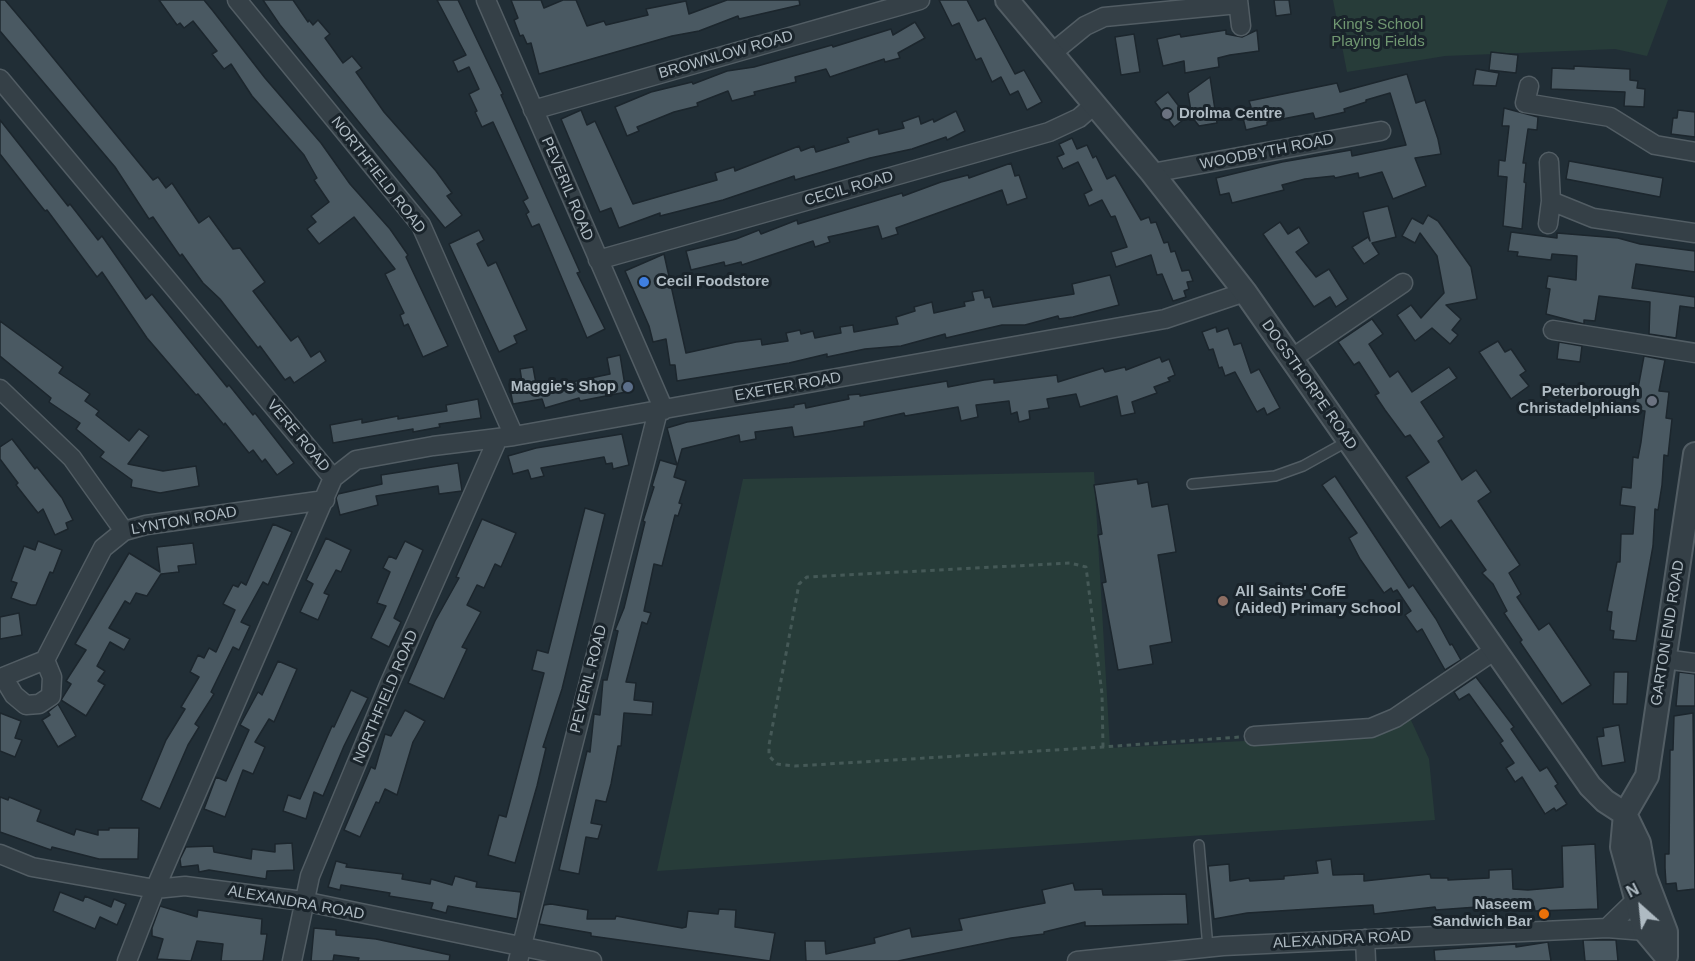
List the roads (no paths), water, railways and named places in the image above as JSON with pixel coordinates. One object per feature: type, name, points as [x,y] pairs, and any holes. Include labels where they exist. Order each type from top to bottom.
[{"type":"street","name":"NORTHFIELD ROAD","points":[[237,0],[421,225],[506,437],[389,685],[310,876],[292,961]]},
{"type":"street","name":"PEVERIL ROAD","points":[[486,0],[661,410],[519,954]]},
{"type":"street","name":"BROWNLOW ROAD","points":[[533,110],[920,0]]},
{"type":"street","name":"DOGSTHORPE ROAD","points":[[1008,0],[1152,173],[1245,292],[1590,786],[1605,801],[1625,814]]},
{"type":"street","points":[[1052,53],[1085,26],[1104,17],[1238,2],[1241,26]]},
{"type":"street","name":"VERE ROAD","points":[[0,79],[333,478],[155,889],[127,961]]},
{"type":"street","points":[[1529,86],[1525,103],[1610,117],[1654,145],[1695,152]]},
{"type":"street","name":"CECIL ROAD","points":[[598,260],[1049,132],[1079,118],[1095,104]]},
{"type":"street","name":"WOODBYTH ROAD","points":[[1152,173],[1381,130]]},
{"type":"street","points":[[1548,224],[1551,201],[1549,162]]},
{"type":"street","points":[[1551,201],[1593,218],[1695,233]]},
{"type":"street","points":[[1291,359],[1403,283]]},
{"type":"street","name":"EXETER ROAD","points":[[333,478],[356,460],[661,410],[1165,319],[1245,292]]},
{"type":"street","points":[[1553,330],[1695,353]]},
{"type":"street","points":[[0,389],[72,458],[124,531]]},
{"type":"street","name":"GARTON END ROAD","points":[[1625,814],[1647,776],[1695,454]]},
{"type":"street","name":"LYNTON ROAD","points":[[45,660],[103,548],[124,531],[146,525],[325,500]]},
{"type":"street","points":[[1254,736],[1371,728],[1395,718],[1494,650]]},
{"type":"street","points":[[1664,659],[1695,663]]},
{"type":"street","points":[[45,660],[52,677],[51,696],[39,704],[26,705],[14,694],[2,676],[45,660]]},
{"type":"street","points":[[1625,814],[1622,847],[1645,931],[1671,959]]},
{"type":"street","points":[[1625,814],[1640,843],[1645,877],[1666,932],[1671,959]]},
{"type":"street","name":"ALEXANDRA ROAD","points":[[0,854],[32,867],[155,889],[185,886],[303,902],[519,954],[592,961]]},
{"type":"street","points":[[1606,928],[1637,899]]},
{"type":"street","name":"ALEXANDRA ROAD","points":[[1077,961],[1208,948],[1365,939],[1606,928],[1645,931]]},
{"type":"street","points":[[1365,939],[1366,961]]},
{"type":"lane","points":[[1192,484],[1275,476],[1303,466],[1348,441]]},
{"type":"lane","points":[[1199,845],[1208,948]]},
{"type":"place","name":"Drolma Centre","points":[[1167,114]]},
{"type":"place","name":"Cecil Foodstore","points":[[644,282]]},
{"type":"place","name":"Maggie's Shop","points":[[628,387]]},
{"type":"place","name":"Peterborough Christadelphians","points":[[1652,401]]},
{"type":"place","name":"All Saints' CofE (Aided) Primary School","points":[[1223,601]]},
{"type":"place","name":"Naseem Sandwich Bar","points":[[1544,914]]},
{"type":"park label","name":"King's School Playing Fields","points":[[1378,34]]}]
